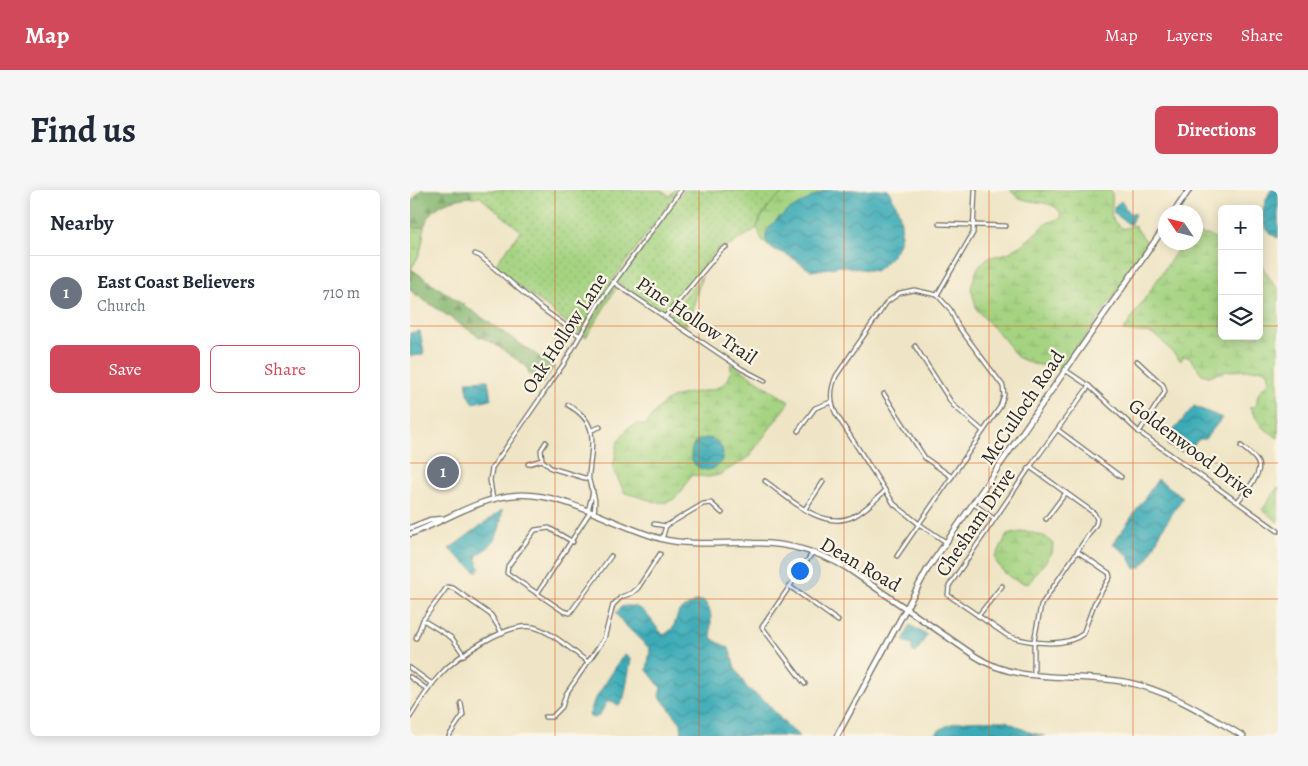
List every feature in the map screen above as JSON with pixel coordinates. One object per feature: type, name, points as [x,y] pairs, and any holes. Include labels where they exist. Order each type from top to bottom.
[{"type":"main road","points":[[1179,205],[1189,190]]},
{"type":"main road","name":"McCulloch Road","points":[[836,736],[906,607],[947,542],[1158,236]]},
{"type":"main road","name":"Dean Road","points":[[410,534],[493,500],[516,495],[533,496],[590,513],[662,539],[685,542],[766,543],[813,552],[847,568],[987,663],[1009,672],[1111,680],[1152,689],[1189,704],[1243,736]]},
{"type":"main road","name":"Dean Road","points":[[410,528],[430,520],[443,519]]},
{"type":"street","name":"Oak Hollow Lane","points":[[493,500],[490,480],[492,468],[580,336],[613,282],[681,190]]},
{"type":"street","points":[[937,295],[970,240],[974,225],[975,190]]},
{"type":"street","points":[[939,224],[1006,226]]},
{"type":"street","points":[[665,317],[721,250],[726,248]]},
{"type":"street","points":[[475,254],[480,256],[541,308],[580,336]]},
{"type":"street","name":"Pine Hollow Trail","points":[[613,282],[756,377],[765,381]]},
{"type":"street","points":[[897,556],[919,524],[952,477],[1002,401],[1003,386],[958,326],[950,309],[937,295],[914,290],[900,293],[887,302],[836,376],[832,388],[831,402],[836,414],[894,504],[919,524],[947,542]]},
{"type":"street","points":[[915,346],[953,405],[982,431]]},
{"type":"street","points":[[1138,362],[1163,385],[1166,392],[1139,432]]},
{"type":"street","name":"Goldenwood Drive","points":[[1065,370],[1089,386],[1139,432],[1278,531]]},
{"type":"street","name":"Chesham Drive","points":[[1078,552],[1109,573],[1110,577],[1094,604],[1087,629],[1076,640],[1067,643],[1034,641],[1008,636],[951,598],[947,591],[1030,467],[1089,386]]},
{"type":"street","points":[[884,394],[925,458],[952,477]]},
{"type":"street","points":[[798,431],[816,408],[831,402]]},
{"type":"street","points":[[537,594],[573,542],[590,513],[596,496],[588,479],[592,450],[592,430],[582,412],[568,405]]},
{"type":"street","points":[[592,430],[600,427]]},
{"type":"street","points":[[1058,430],[1121,478]]},
{"type":"street","points":[[546,442],[541,450],[542,460],[551,468],[588,479]]},
{"type":"street","points":[[1238,501],[1258,472],[1259,466],[1257,461],[1241,446]]},
{"type":"street","points":[[528,464],[542,460]]},
{"type":"street","points":[[1030,467],[1094,513],[1097,519],[1078,552],[1041,605],[1034,641],[1034,675]]},
{"type":"street","points":[[765,481],[805,509],[822,518],[846,519],[864,510],[885,492]]},
{"type":"street","points":[[805,509],[823,482]]},
{"type":"street","points":[[590,513],[594,490]]},
{"type":"street","points":[[1046,519],[1066,494]]},
{"type":"street","points":[[654,524],[666,526],[703,504],[712,503],[722,512]]},
{"type":"street","points":[[974,504],[994,519]]},
{"type":"street","points":[[662,539],[666,526]]},
{"type":"street","points":[[573,542],[555,530],[540,528],[530,535],[508,566],[509,576],[563,611],[574,611],[610,556]]},
{"type":"street","points":[[804,684],[762,626],[813,552]]},
{"type":"street","points":[[545,717],[552,718],[562,706],[566,694],[607,632],[613,605],[621,597],[632,593],[638,588],[660,554]]},
{"type":"street","points":[[789,586],[838,621]]},
{"type":"street","points":[[978,616],[1002,586]]},
{"type":"street","points":[[416,638],[423,620],[449,587],[492,615],[502,633]]},
{"type":"street","points":[[423,620],[452,638],[464,655]]},
{"type":"street","points":[[410,717],[411,712],[432,684],[450,665],[502,633],[524,627],[539,629],[588,662]]},
{"type":"street","points":[[410,668],[432,684]]},
{"type":"street","points":[[410,677],[428,690]]},
{"type":"street","points":[[449,736],[463,715],[462,703]]},
{"type":"green space","points":[[421,190],[469,190],[471,197],[442,204],[432,213],[424,227],[415,228],[410,224],[410,203]]},
{"type":"green space","points":[[469,190],[661,190],[670,196],[674,190],[678,190],[613,280],[580,333],[494,266],[521,231],[480,197],[471,197]]},
{"type":"green space","points":[[684,190],[786,191],[761,216],[757,228],[728,247],[727,245],[719,248],[664,315],[616,282]]},
{"type":"green space","points":[[790,190],[827,190],[778,218],[766,238],[771,247],[762,240],[757,227],[770,205],[779,196]]},
{"type":"green space","points":[[1011,190],[1111,190],[1113,220],[1123,229],[1134,225],[1149,245],[1064,368],[1033,364],[1017,357],[1004,339],[977,310],[971,288],[977,269],[987,258],[1008,253],[1022,245],[1047,223],[1062,217],[1053,206],[1022,199]]},
{"type":"green space","points":[[410,224],[415,228],[424,227],[421,250],[410,270]]},
{"type":"green space","points":[[1203,235],[1218,240],[1218,340],[1263,340],[1263,268],[1273,284],[1278,288],[1278,438],[1261,426],[1249,407],[1254,407],[1257,404],[1260,390],[1270,380],[1268,372],[1264,369],[1227,371],[1208,376],[1202,374],[1189,357],[1183,356],[1181,361],[1160,339],[1150,333],[1123,331],[1177,250],[1203,250]]},
{"type":"green space","points":[[411,269],[554,367],[543,383],[530,375],[526,366],[410,290]]},
{"type":"green space","points":[[702,276],[693,308],[685,327],[668,317]]},
{"type":"green space","points":[[614,285],[617,287],[586,337],[583,335]]},
{"type":"green space","points":[[731,363],[789,402],[748,458],[719,475],[708,477],[691,475],[684,488],[671,501],[656,502],[625,493],[613,469],[618,441],[628,428],[637,424],[646,425],[660,406],[672,398],[719,387],[730,374]],"holes":[[[697,440],[718,442],[705,469],[692,459],[693,446]]]},
{"type":"green space","points":[[1278,487],[1278,522],[1262,510]]},
{"type":"green space","points":[[1026,531],[1046,537],[1053,544],[1052,553],[1028,584],[1008,576],[1000,568],[995,558],[1007,535]]},
{"type":"water","points":[[827,190],[888,190],[899,212],[901,234],[893,254],[886,263],[875,271],[840,266],[812,271],[786,254],[772,248],[766,240],[767,231],[774,222],[796,206]]},
{"type":"water","points":[[1271,190],[1278,190],[1278,238],[1271,234],[1264,223],[1263,210]]},
{"type":"water","points":[[1121,201],[1129,213],[1135,214],[1130,225],[1114,213],[1114,207]]},
{"type":"water","points":[[420,331],[423,355],[410,356],[410,333]]},
{"type":"water","points":[[488,380],[491,399],[473,403],[468,393],[466,381]]},
{"type":"water","points":[[1194,406],[1222,418],[1205,439],[1199,439],[1192,447],[1185,448],[1182,452],[1168,446],[1168,437]]},
{"type":"water","points":[[707,438],[713,439],[718,443],[722,448],[722,460],[718,465],[713,469],[707,470],[701,469],[696,465],[692,460],[691,454],[692,448],[696,443],[701,439]]},
{"type":"water","points":[[1158,479],[1183,497],[1162,530],[1148,559],[1141,567],[1135,569],[1128,555],[1113,544]]},
{"type":"water","points":[[502,510],[501,523],[496,536],[489,547],[478,554],[476,559],[480,569],[476,572],[449,549]]},
{"type":"water","points":[[696,601],[704,601],[708,606],[711,615],[712,639],[729,648],[735,668],[747,688],[765,701],[788,727],[800,736],[682,736],[681,723],[659,696],[661,688],[647,670],[650,649],[623,623],[616,613],[621,607],[636,607],[646,614],[664,635],[673,628],[679,611]]},
{"type":"water","points":[[910,625],[927,635],[916,653],[912,651],[912,644],[903,641]]},
{"type":"water","points":[[624,654],[631,660],[624,698],[619,706],[612,701],[607,702],[599,716],[593,718],[589,716],[594,701]]},
{"type":"water","points":[[977,720],[1006,721],[1029,732],[1045,736],[933,736],[948,725],[957,722]]},
{"type":"place","name":"East Coast Believers","points":[[443,472]]}]
